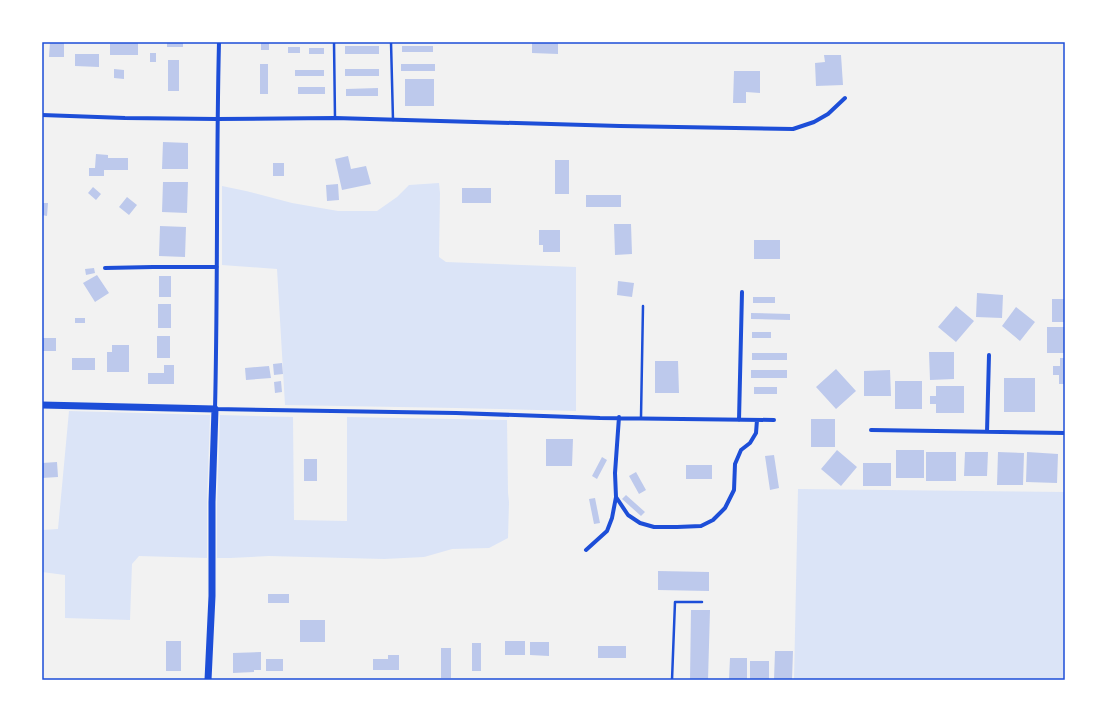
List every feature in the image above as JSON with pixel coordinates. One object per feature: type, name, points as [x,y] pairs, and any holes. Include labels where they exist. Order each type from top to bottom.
[{"type":"street","points":[[208,680],[212,596],[219,42]]},
{"type":"street","points":[[42,115],[217,119],[335,118],[793,128],[814,122],[828,114],[845,98]]},
{"type":"street","points":[[105,268],[153,266],[217,268]]},
{"type":"street","points":[[739,420],[742,292]]},
{"type":"street","points":[[986,432],[989,355]]},
{"type":"street","points":[[42,405],[774,420]]},
{"type":"street","points":[[586,550],[608,531],[616,497],[615,473],[619,418]]},
{"type":"street","points":[[616,497],[628,515],[640,523],[654,527],[702,526],[713,520],[725,508],[734,490],[735,464],[741,450],[750,442],[756,433],[757,420]]},
{"type":"street","points":[[871,430],[1065,433]]},
{"type":"lane","points":[[334,42],[335,118]]},
{"type":"lane","points":[[391,42],[393,120]]},
{"type":"lane","points":[[641,418],[643,306]]},
{"type":"lane","points":[[672,680],[675,602],[702,602]]},
{"type":"shaded area","points":[[439,183],[439,257],[446,262],[576,267],[576,411],[285,405],[277,269],[222,265],[222,186],[292,203],[338,211],[377,211],[397,197],[409,185]]},
{"type":"shaded area","points":[[69,411],[210,415],[207,558],[139,556],[132,564],[130,620],[65,618],[65,575],[42,572],[42,530],[58,529]]},
{"type":"shaded area","points":[[220,415],[293,417],[294,520],[347,521],[347,417],[507,420],[509,502],[508,538],[489,548],[452,549],[424,557],[384,559],[269,556],[217,558]]},
{"type":"shaded area","points":[[798,489],[1065,492],[1065,680],[794,680]]},
{"type":"building","points":[[50,42],[64,42],[64,57],[49,57]]},
{"type":"building","points":[[110,42],[138,42],[138,55],[110,55]]},
{"type":"building","points":[[167,42],[183,42],[183,47],[167,47]]},
{"type":"building","points":[[261,42],[269,42],[269,50],[261,50]]},
{"type":"building","points":[[532,42],[558,42],[558,54],[532,53]]},
{"type":"building","points":[[345,46],[379,46],[379,54],[345,54]]},
{"type":"building","points":[[402,46],[433,46],[433,52],[402,52]]},
{"type":"building","points":[[288,47],[300,47],[300,53],[288,53]]},
{"type":"building","points":[[309,48],[324,48],[324,54],[309,54]]},
{"type":"building","points":[[150,53],[156,53],[156,62],[150,62]]},
{"type":"building","points":[[75,54],[99,54],[99,67],[75,66]]},
{"type":"building","points":[[824,55],[841,55],[843,85],[816,86],[815,63],[825,62]]},
{"type":"building","points":[[168,60],[179,60],[179,91],[168,91]]},
{"type":"building","points":[[260,64],[268,64],[268,94],[260,94]]},
{"type":"building","points":[[401,64],[435,64],[435,71],[401,71]]},
{"type":"building","points":[[114,69],[124,70],[124,79],[114,78]]},
{"type":"building","points":[[345,69],[379,69],[379,76],[345,76]]},
{"type":"building","points":[[295,70],[324,70],[324,76],[295,76]]},
{"type":"building","points":[[734,71],[760,71],[760,93],[746,92],[746,103],[733,103]]},
{"type":"building","points":[[405,79],[434,79],[434,106],[405,106]]},
{"type":"building","points":[[298,87],[325,87],[325,94],[298,94]]},
{"type":"building","points":[[378,88],[378,96],[346,96],[346,89]]},
{"type":"building","points":[[163,142],[188,143],[188,169],[162,169]]},
{"type":"building","points":[[96,154],[108,155],[108,158],[128,158],[128,170],[104,170],[104,176],[89,176],[89,168],[95,168]]},
{"type":"building","points":[[348,156],[351,169],[366,166],[371,184],[342,190],[335,159]]},
{"type":"building","points":[[555,160],[569,160],[569,194],[555,194]]},
{"type":"building","points":[[273,163],[284,163],[284,176],[273,176]]},
{"type":"building","points":[[163,182],[188,182],[187,213],[162,212]]},
{"type":"building","points":[[338,184],[339,200],[327,201],[326,185]]},
{"type":"building","points":[[93,187],[101,194],[96,200],[88,193]]},
{"type":"building","points":[[462,188],[491,188],[491,203],[462,203]]},
{"type":"building","points":[[586,195],[621,195],[621,207],[586,207]]},
{"type":"building","points":[[127,197],[137,205],[129,215],[119,207]]},
{"type":"building","points":[[42,203],[48,203],[47,216],[42,215]]},
{"type":"building","points":[[614,224],[631,224],[632,254],[615,255]]},
{"type":"building","points":[[160,226],[186,227],[185,257],[159,256]]},
{"type":"building","points":[[539,230],[560,230],[560,252],[543,252],[543,245],[539,245]]},
{"type":"building","points":[[754,240],[780,240],[780,259],[754,259]]},
{"type":"building","points":[[94,268],[95,273],[86,275],[85,269]]},
{"type":"building","points":[[97,275],[109,293],[95,302],[83,283]]},
{"type":"building","points":[[159,276],[171,276],[171,297],[159,297]]},
{"type":"building","points":[[618,281],[634,283],[632,297],[617,295]]},
{"type":"building","points":[[977,293],[1003,295],[1002,318],[976,317]]},
{"type":"building","points":[[753,297],[775,297],[775,303],[753,303]]},
{"type":"building","points":[[1052,299],[1065,299],[1065,322],[1052,322]]},
{"type":"building","points":[[158,304],[171,304],[171,328],[158,328]]},
{"type":"building","points":[[956,306],[974,321],[956,342],[938,327]]},
{"type":"building","points":[[1016,307],[1035,322],[1020,341],[1002,326]]},
{"type":"building","points":[[751,313],[790,314],[790,320],[751,319]]},
{"type":"building","points":[[75,318],[85,318],[85,323],[75,323]]},
{"type":"building","points":[[1047,327],[1065,327],[1065,353],[1047,353]]},
{"type":"building","points":[[752,332],[771,332],[771,338],[752,338]]},
{"type":"building","points":[[157,336],[170,336],[170,358],[157,358]]},
{"type":"building","points":[[42,338],[56,338],[56,351],[42,351]]},
{"type":"building","points":[[112,345],[129,345],[129,372],[107,372],[107,352],[112,352]]},
{"type":"building","points":[[929,352],[954,352],[954,379],[930,380]]},
{"type":"building","points":[[752,353],[787,353],[787,360],[752,360]]},
{"type":"building","points":[[72,358],[95,358],[95,370],[72,370]]},
{"type":"building","points":[[1060,358],[1065,358],[1065,384],[1059,384],[1059,375],[1053,375],[1053,366],[1060,366]]},
{"type":"building","points":[[655,361],[678,361],[679,393],[655,393]]},
{"type":"building","points":[[282,363],[283,374],[274,375],[273,364]]},
{"type":"building","points":[[164,365],[174,365],[174,384],[148,384],[148,373],[164,373]]},
{"type":"building","points":[[269,366],[271,378],[246,380],[245,368]]},
{"type":"building","points":[[836,369],[856,391],[836,409],[816,387]]},
{"type":"building","points":[[751,370],[787,370],[787,378],[751,378]]},
{"type":"building","points":[[890,370],[891,396],[864,396],[864,371]]},
{"type":"building","points":[[1004,378],[1035,378],[1035,412],[1004,412]]},
{"type":"building","points":[[281,381],[282,392],[275,393],[274,382]]},
{"type":"building","points":[[895,381],[922,381],[922,409],[895,409]]},
{"type":"building","points":[[936,386],[964,386],[964,413],[936,413],[936,404],[930,404],[930,396],[936,396]]},
{"type":"building","points":[[754,387],[777,387],[777,394],[754,394]]},
{"type":"building","points":[[811,419],[835,419],[835,447],[811,447]]},
{"type":"building","points":[[546,439],[573,439],[572,466],[546,466]]},
{"type":"building","points":[[837,450],[857,467],[841,486],[821,469]]},
{"type":"building","points":[[896,450],[924,450],[924,478],[896,478]]},
{"type":"building","points":[[926,452],[956,452],[956,481],[926,481]]},
{"type":"building","points":[[965,452],[988,452],[987,476],[964,476]]},
{"type":"building","points":[[998,452],[1024,453],[1023,485],[997,485]]},
{"type":"building","points":[[1027,452],[1058,454],[1057,483],[1026,482]]},
{"type":"building","points":[[774,455],[779,488],[770,490],[765,456]]},
{"type":"building","points":[[602,457],[607,460],[597,479],[592,476]]},
{"type":"building","points":[[304,459],[317,459],[317,481],[304,481]]},
{"type":"building","points":[[57,462],[58,477],[42,478],[42,463]]},
{"type":"building","points":[[863,463],[891,463],[891,486],[863,486]]},
{"type":"building","points":[[686,465],[712,465],[712,479],[686,479]]},
{"type":"building","points":[[636,472],[646,490],[639,494],[629,476]]},
{"type":"building","points":[[626,495],[645,512],[641,516],[622,499]]},
{"type":"building","points":[[595,498],[600,523],[594,524],[589,499]]},
{"type":"building","points":[[658,571],[709,572],[709,591],[658,590]]},
{"type":"building","points":[[268,594],[289,594],[289,603],[268,603]]},
{"type":"building","points":[[691,610],[710,610],[708,680],[690,680]]},
{"type":"building","points":[[300,620],[325,620],[325,642],[300,642]]},
{"type":"building","points":[[166,641],[181,641],[181,671],[166,671]]},
{"type":"building","points":[[505,641],[525,641],[525,655],[505,655]]},
{"type":"building","points":[[530,642],[549,642],[549,656],[530,655]]},
{"type":"building","points":[[472,643],[481,643],[481,671],[472,671]]},
{"type":"building","points":[[598,646],[626,646],[626,658],[598,658]]},
{"type":"building","points":[[441,648],[451,648],[451,678],[441,678]]},
{"type":"building","points":[[775,651],[793,651],[792,680],[774,680]]},
{"type":"building","points":[[261,652],[261,670],[254,670],[254,672],[233,673],[233,653]]},
{"type":"building","points":[[388,655],[399,655],[399,670],[373,670],[373,659],[388,659]]},
{"type":"building","points":[[730,658],[747,658],[747,680],[729,680]]},
{"type":"building","points":[[266,659],[283,659],[283,671],[266,671]]},
{"type":"building","points":[[750,661],[769,661],[769,680],[750,680]]}]
